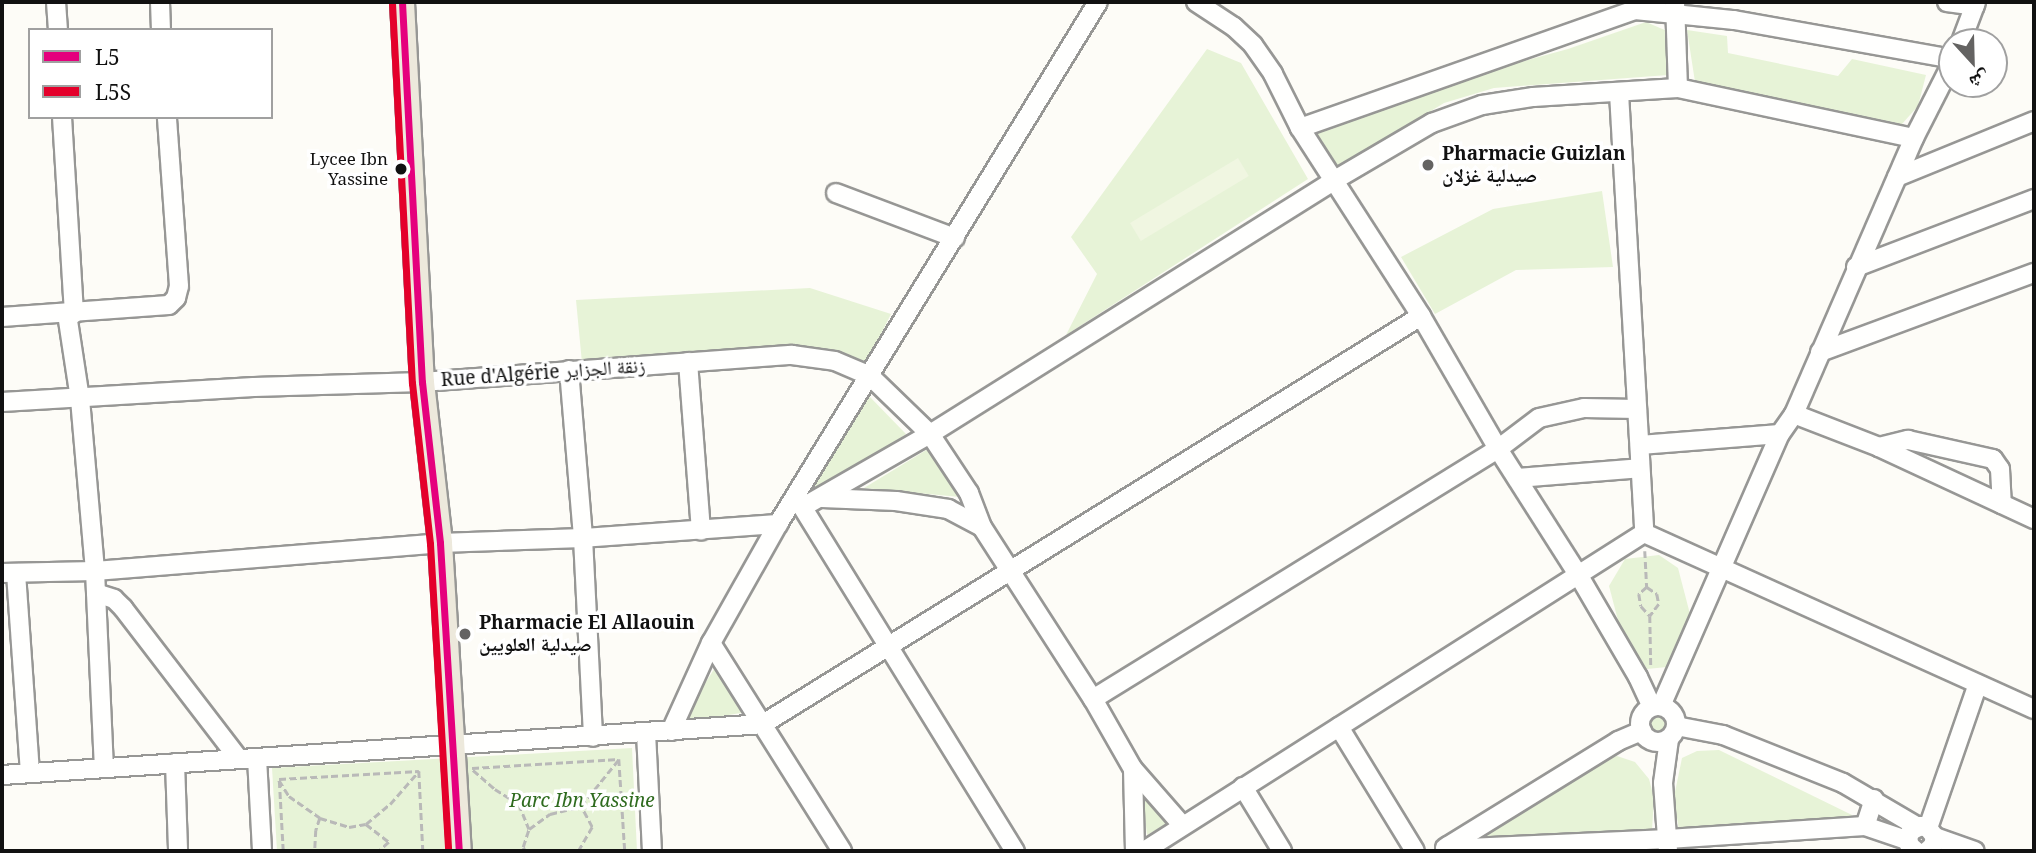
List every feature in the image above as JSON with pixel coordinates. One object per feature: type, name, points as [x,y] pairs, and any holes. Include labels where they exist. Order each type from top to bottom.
[{"type":"main road","points":[[402,2],[422,382],[440,543],[459,851]]},
{"type":"street","points":[[57,2],[58,28]]},
{"type":"street","points":[[160,2],[161,28]]},
{"type":"street","points":[[671,732],[710,643],[778,524],[800,502],[870,376],[1098,2]]},
{"type":"street","points":[[1201,2],[1253,45],[1273,74],[1300,128],[1421,316],[1498,449],[1579,576],[1656,707],[1673,713],[1663,783],[1668,845]]},
{"type":"street","points":[[1947,2],[1975,4],[1966,28]]},
{"type":"street","points":[[1300,128],[1635,10],[1675,9],[1938,58]]},
{"type":"street","points":[[1675,9],[1678,88]]},
{"type":"street","points":[[822,498],[930,434],[1333,181],[1432,123],[1482,105],[1533,97],[1678,88],[1914,138]]},
{"type":"street","points":[[1663,783],[1645,735],[1642,717],[1656,707],[1722,570],[1780,434],[1794,414],[1856,267],[1938,89]]},
{"type":"street","points":[[1619,93],[1644,533]]},
{"type":"street","points":[[62,119],[70,314],[96,593],[104,768]]},
{"type":"street","points":[[2,317],[169,305],[176,298],[179,286],[167,119]]},
{"type":"street","points":[[1897,177],[2034,121]]},
{"type":"street","points":[[836,193],[956,238]]},
{"type":"street","points":[[1856,267],[2034,199]]},
{"type":"street","points":[[1820,352],[2034,273]]},
{"type":"street","points":[[2,775],[763,724],[888,644],[1011,571],[1421,316]]},
{"type":"street","name":"Rue d'Algérie زنقة الجزاير","points":[[2,402],[254,387],[422,382],[792,355],[835,361],[870,376]]},
{"type":"street","points":[[688,362],[701,530]]},
{"type":"street","points":[[569,370],[583,538],[593,737]]},
{"type":"street","points":[[870,376],[930,434],[969,493],[982,527],[1093,699],[1133,769],[1182,825]]},
{"type":"street","points":[[1093,699],[1498,449],[1539,418],[1556,412],[1584,408],[1637,409]]},
{"type":"street","points":[[1794,414],[1879,447],[2034,519]]},
{"type":"street","points":[[1640,445],[1780,434]]},
{"type":"street","points":[[1879,447],[1908,440],[1993,459],[2000,469],[2002,504]]},
{"type":"street","points":[[1517,478],[1640,468]]},
{"type":"street","points":[[800,502],[822,498],[896,501],[948,509],[982,527]]},
{"type":"street","points":[[800,502],[1015,851]]},
{"type":"street","points":[[30,773],[9,573],[94,571],[440,543],[583,538],[778,524]]},
{"type":"street","points":[[1644,533],[2034,709]]},
{"type":"street","points":[[1144,851],[1644,533]]},
{"type":"street","points":[[96,593],[114,599],[123,608],[239,760]]},
{"type":"street","points":[[710,643],[842,851]]},
{"type":"street","points":[[1924,842],[1978,684]]},
{"type":"street","points":[[1339,727],[1415,851]]},
{"type":"street","points":[[646,733],[652,851]]},
{"type":"street","points":[[1443,849],[1618,741],[1645,735],[1662,742],[1672,733],[1723,735],[1843,783],[1874,799],[1924,842]]},
{"type":"street","points":[[257,758],[262,851]]},
{"type":"street","points":[[175,763],[178,851]]},
{"type":"street","points":[[1133,769],[1135,851]]},
{"type":"street","points":[[1243,786],[1282,851]]},
{"type":"street","points":[[1864,826],[1874,799]]},
{"type":"street","points":[[1443,849],[1668,845],[1864,826],[1924,842],[1975,851]]},
{"type":"path","points":[[1644,533],[1647,587]]},
{"type":"path","points":[[1647,587],[1639,594],[1641,606],[1650,617]]},
{"type":"path","points":[[1647,587],[1657,594],[1659,604],[1650,617],[1651,668]]},
{"type":"path","points":[[471,768],[619,759]]},
{"type":"path","points":[[525,851],[523,847],[529,829],[550,814],[581,806],[619,759]]},
{"type":"path","points":[[619,759],[625,851]]},
{"type":"path","points":[[471,768],[472,782]]},
{"type":"path","points":[[471,768],[495,789],[519,804],[529,829]]},
{"type":"path","points":[[279,779],[419,771]]},
{"type":"path","points":[[279,779],[289,796],[320,818],[349,827],[366,824],[390,804],[419,771]]},
{"type":"path","points":[[419,771],[423,851]]},
{"type":"path","points":[[279,779],[283,851]]},
{"type":"path","points":[[578,851],[592,827],[581,806]]},
{"type":"path","points":[[315,851],[316,830],[320,818]]},
{"type":"path","points":[[366,824],[389,842],[379,851]]},
{"type":"green space","points":[[1646,22],[1667,31],[1668,75],[1494,88],[1444,103],[1336,169],[1313,130],[1382,109],[1465,77],[1568,49]]},
{"type":"green space","points":[[1687,30],[1727,36],[1728,53],[1838,76],[1852,59],[1926,75],[1918,106],[1902,124],[1695,82]]},
{"type":"green space","points":[[1207,49],[1241,63],[1308,179],[1066,335],[1097,274],[1071,237]]},
{"type":"green space","points":[[1238,158],[1249,176],[1141,241],[1130,223]]},
{"type":"green space","points":[[1602,191],[1613,267],[1516,270],[1435,314],[1401,257],[1493,209]]},
{"type":"green space","points":[[810,288],[891,314],[865,366],[801,348],[582,363],[576,300]]},
{"type":"green space","points":[[869,396],[906,434],[821,492],[813,487]]},
{"type":"green space","points":[[928,449],[960,497],[864,488]]},
{"type":"green space","points":[[1659,555],[1678,568],[1690,614],[1667,667],[1647,669],[1620,628],[1609,586],[1625,559]]},
{"type":"green space","points":[[716,666],[747,712],[691,721],[686,714]]},
{"type":"green space","points":[[1658,714],[1664,717],[1667,723],[1664,729],[1658,732],[1652,729],[1649,723],[1652,717]]},
{"type":"green space","name":"Parc Ibn Yassine","points":[[632,748],[637,851],[277,851],[272,768]]},
{"type":"green space","points":[[1719,750],[1852,815],[1850,820],[1679,831],[1674,797],[1682,758],[1697,751]]},
{"type":"green space","points":[[1617,756],[1635,762],[1649,779],[1654,798],[1652,830],[1479,841],[1478,834],[1597,763]]},
{"type":"green space","points":[[1142,788],[1168,823],[1147,835]]},
{"type":"transit line","name":"L5","points":[[402,2],[422,382],[440,543],[459,851]]},
{"type":"transit line","name":"L5S","points":[[392,3],[412,383],[430,544],[448,851]]},
{"type":"place","name":"Pharmacie Guizlan صيدلية غزلان","points":[[1428,165]]},
{"type":"place","name":"Lycee Ibn Yassine","points":[[401,169]]},
{"type":"place","name":"Pharmacie El Allaouin صيدلية العلويين","points":[[465,634]]}]
